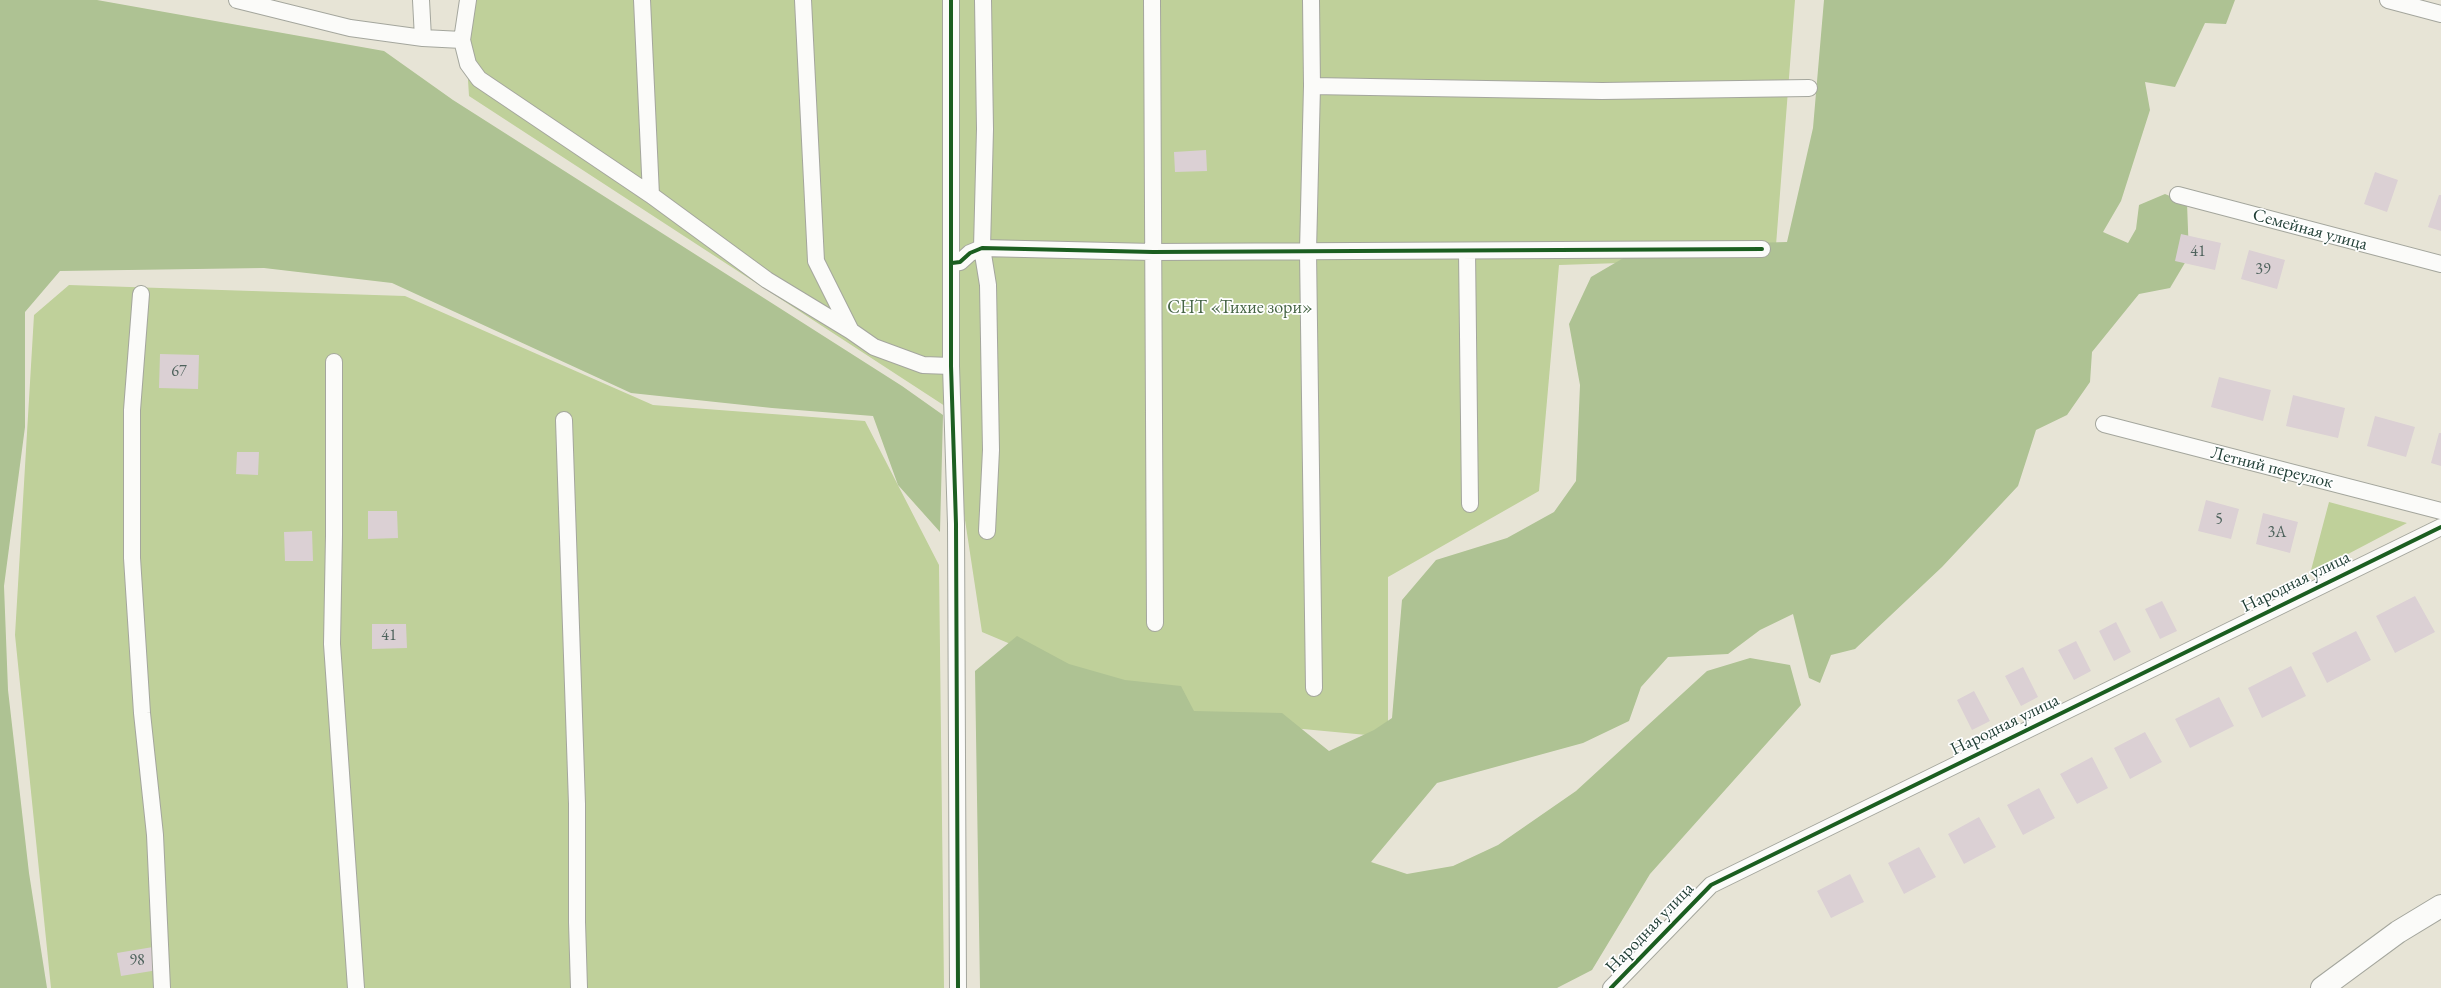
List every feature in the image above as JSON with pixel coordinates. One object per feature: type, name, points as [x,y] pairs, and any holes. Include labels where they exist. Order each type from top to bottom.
[{"type":"main road","points":[[2322,988],[2398,932],[2441,906]]},
{"type":"street","points":[[237,0],[350,28],[423,38],[462,40]]},
{"type":"street","points":[[421,0],[423,38]]},
{"type":"street","points":[[468,0],[462,40],[468,64],[479,79],[651,195],[767,280],[874,346],[923,365],[951,366]]},
{"type":"street","points":[[642,0],[651,195]]},
{"type":"street","points":[[803,0],[816,261],[851,331]]},
{"type":"street","points":[[951,0],[951,366],[956,524],[958,988]]},
{"type":"street","points":[[983,0],[985,129],[982,248],[988,285],[991,450],[987,531]]},
{"type":"street","points":[[1152,0],[1153,252],[1156,401],[1155,623]]},
{"type":"street","points":[[1311,0],[1312,86],[1308,251],[1314,688]]},
{"type":"street","points":[[2388,0],[2441,14]]},
{"type":"street","points":[[1312,86],[1602,91],[1809,88]]},
{"type":"street","name":"Семейная улица","points":[[2178,195],[2441,264]]},
{"type":"street","points":[[952,263],[960,262],[970,253],[982,248],[1153,252],[1762,249]]},
{"type":"street","points":[[1466,251],[1470,504]]},
{"type":"street","points":[[141,294],[132,410],[132,558],[142,713],[155,835],[162,988]]},
{"type":"street","points":[[334,362],[334,535],[332,644],[356,988]]},
{"type":"street","points":[[564,420],[577,804],[577,922],[579,988]]},
{"type":"street","name":"Летний переулок","points":[[2104,424],[2441,511]]},
{"type":"street","name":"Народная улица","points":[[1611,988],[1711,885],[2441,527]]},
{"type":"green space","points":[[0,0],[97,0],[384,51],[453,100],[902,386],[943,415],[940,532],[898,485],[873,416],[772,408],[631,393],[392,283],[264,268],[60,271],[25,312],[25,427],[4,586],[8,690],[29,873],[47,988],[0,988]]},
{"type":"green space","name":"СНТ «Тихие зори»","points":[[463,0],[1795,0],[1775,258],[1559,265],[1539,491],[1388,577],[1388,737],[1186,718],[982,632],[948,408],[469,96]]},
{"type":"green space","points":[[1824,0],[2235,0],[2226,24],[2205,23],[2175,87],[2145,82],[2150,110],[2121,201],[2103,232],[2128,243],[2136,229],[2139,205],[2165,194],[2187,203],[2189,256],[2170,288],[2139,294],[2092,352],[2090,382],[2067,415],[2036,430],[2018,486],[1942,567],[1855,649],[1831,655],[1820,683],[1809,678],[1793,614],[1760,630],[1728,654],[1668,657],[1641,687],[1629,721],[1583,743],[1437,783],[1371,862],[1407,874],[1453,866],[1498,845],[1576,791],[1707,671],[1750,658],[1790,665],[1801,705],[1650,874],[1592,970],[1557,988],[980,988],[975,671],[1017,636],[1069,664],[1125,680],[1181,686],[1194,711],[1282,713],[1329,751],[1374,730],[1392,718],[1402,600],[1436,560],[1507,538],[1554,512],[1576,481],[1580,385],[1569,324],[1591,277],[1644,246],[1787,242],[1813,128]]},
{"type":"green space","points":[[69,285],[405,296],[653,405],[865,421],[939,565],[944,988],[51,988],[15,635],[34,315]]},
{"type":"green space","points":[[2329,502],[2407,523],[2310,574]]},
{"type":"building","points":[[1206,150],[1207,171],[1175,172],[1174,152]]},
{"type":"building","points":[[2375,172],[2398,180],[2387,212],[2364,204]]},
{"type":"building","points":[[2439,195],[2441,195],[2441,231],[2428,227]]},
{"type":"building","points":[[2181,234],[2221,243],[2215,270],[2175,261]]},
{"type":"building","points":[[2249,250],[2285,260],[2277,289],[2241,279]]},
{"type":"building","points":[[160,354],[199,355],[198,389],[159,388]]},
{"type":"building","points":[[2219,377],[2271,390],[2263,421],[2211,407]]},
{"type":"building","points":[[2293,395],[2345,408],[2338,438],[2286,426]]},
{"type":"building","points":[[2375,416],[2415,427],[2406,457],[2367,446]]},
{"type":"building","points":[[2439,433],[2441,433],[2441,466],[2431,463]]},
{"type":"building","points":[[237,452],[259,452],[258,475],[236,474]]},
{"type":"building","points":[[2206,500],[2239,509],[2231,539],[2198,531]]},
{"type":"building","points":[[368,511],[397,511],[398,538],[368,539]]},
{"type":"building","points":[[2263,513],[2298,522],[2290,553],[2256,544]]},
{"type":"building","points":[[312,531],[313,561],[285,561],[284,532]]},
{"type":"building","points":[[2415,596],[2435,632],[2395,653],[2376,616]]},
{"type":"building","points":[[2162,601],[2177,631],[2160,639],[2145,609]]},
{"type":"building","points":[[2116,622],[2131,652],[2114,661],[2099,631]]},
{"type":"building","points":[[372,624],[406,624],[407,648],[372,649]]},
{"type":"building","points":[[2356,631],[2371,660],[2327,683],[2312,653]]},
{"type":"building","points":[[2076,641],[2091,671],[2074,680],[2058,650]]},
{"type":"building","points":[[2291,666],[2306,696],[2262,718],[2248,688]]},
{"type":"building","points":[[2023,667],[2038,697],[2021,706],[2005,676]]},
{"type":"building","points":[[1974,691],[1990,721],[1972,730],[1957,700]]},
{"type":"building","points":[[2219,697],[2234,726],[2190,748],[2175,719]]},
{"type":"building","points":[[2145,732],[2162,762],[2130,779],[2114,748]]},
{"type":"building","points":[[2092,757],[2108,788],[2077,804],[2060,774]]},
{"type":"building","points":[[2039,788],[2055,818],[2023,835],[2007,805]]},
{"type":"building","points":[[1979,817],[1996,847],[1964,864],[1948,834]]},
{"type":"building","points":[[1919,847],[1936,877],[1904,894],[1888,863]]},
{"type":"building","points":[[1850,874],[1864,902],[1831,918],[1817,891]]},
{"type":"building","points":[[153,947],[158,970],[121,976],[117,953]]},
{"type":"cycle path","points":[[951,0],[951,366],[956,524],[958,988]]},
{"type":"cycle path","points":[[952,263],[960,262],[970,253],[982,248],[1153,252],[1762,249]]},
{"type":"cycle path","points":[[1611,988],[1711,885],[2441,527]]}]
